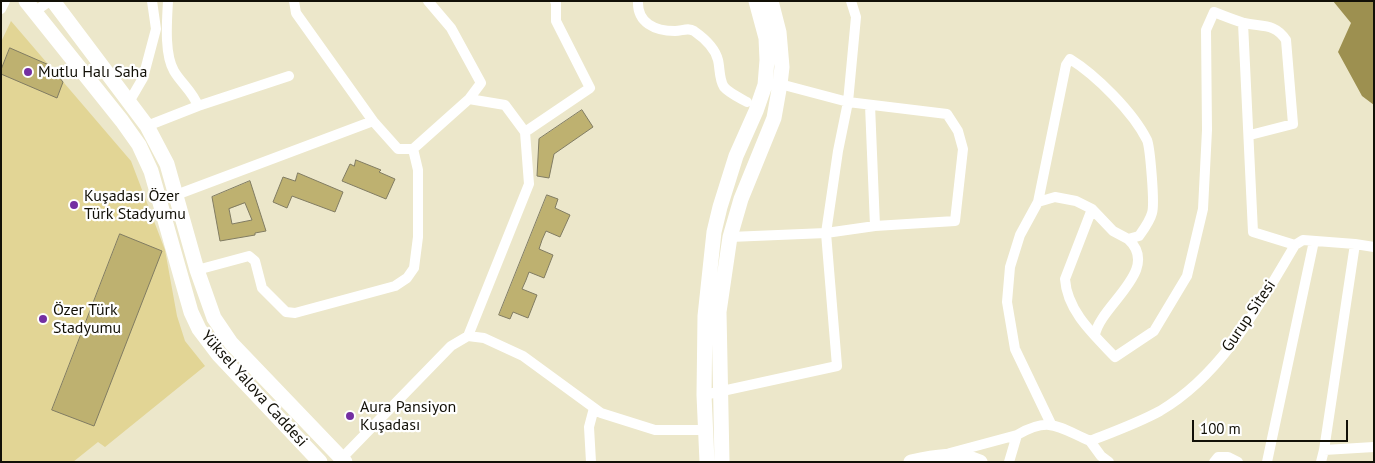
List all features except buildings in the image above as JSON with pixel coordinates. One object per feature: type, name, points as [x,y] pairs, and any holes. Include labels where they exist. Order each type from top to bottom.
[{"type":"main road","name":"Yüksel Yalova Caddesi","points":[[51,1],[147,126],[166,164],[197,270],[214,318],[231,343],[342,461]]},
{"type":"main road","points":[[707,462],[704,395],[705,316],[714,232],[736,156],[765,85],[766,38],[756,1]]},
{"type":"main road","points":[[722,462],[719,312],[730,237],[741,199],[774,118],[780,84],[782,67],[780,32],[771,1]]},
{"type":"main road","name":"Yüksel Yalova Caddesi","points":[[30,7],[139,144],[151,171],[191,312],[199,329],[218,354],[320,462]]},
{"type":"main road","points":[[911,462],[938,456],[972,458],[980,462]]},
{"type":"street","points":[[1,10],[5,1]]},
{"type":"street","points":[[30,7],[51,1]]},
{"type":"street","points":[[129,102],[143,78],[156,29],[152,1]]},
{"type":"street","points":[[168,1],[170,60],[174,71],[195,98],[198,106]]},
{"type":"street","points":[[294,1],[296,13],[373,121],[398,149],[413,149],[470,99],[481,83],[451,28],[428,1]]},
{"type":"street","points":[[638,1],[638,12],[646,24],[675,31],[690,29],[704,38],[718,59],[724,86],[747,102]]},
{"type":"street","points":[[704,395],[837,366],[826,233],[838,151],[848,102],[856,17],[851,1]]},
{"type":"street","points":[[525,132],[590,88],[556,21],[558,2]]},
{"type":"street","points":[[1092,209],[1065,279],[1066,290],[1079,317],[1115,357],[1154,331],[1187,276],[1203,209],[1207,130],[1206,30],[1214,12],[1243,23],[1272,27],[1282,33],[1286,40],[1293,124],[1250,135]]},
{"type":"street","points":[[1243,23],[1250,135],[1253,232],[1295,244],[1303,240],[1374,247]]},
{"type":"street","points":[[1051,424],[1015,350],[1007,302],[1010,267],[1020,235],[1038,202],[1066,64],[1070,59],[1087,71],[1129,112],[1148,141],[1153,212],[1139,236],[1128,239]]},
{"type":"street","points":[[147,126],[198,106],[288,76]]},
{"type":"street","points":[[730,237],[826,233],[875,226],[954,221],[963,149],[958,131],[948,114],[848,102],[780,84]]},
{"type":"street","points":[[468,336],[529,184],[525,132],[505,105],[470,99]]},
{"type":"street","points":[[870,105],[875,226]]},
{"type":"street","points":[[176,194],[373,121]]},
{"type":"street","points":[[197,270],[250,256],[255,261],[262,288],[286,312],[295,313],[395,286],[407,278],[414,268],[418,237],[418,170],[413,149]]},
{"type":"street","points":[[1038,202],[1055,197],[1076,201],[1092,209],[1113,230],[1134,245],[1138,264],[1129,285],[1096,327],[1095,336]]},
{"type":"street","points":[[1267,462],[1314,241]]},
{"type":"street","name":"Gurup Sitesi","points":[[1090,441],[1160,410],[1197,381],[1217,362],[1246,326],[1295,244]]},
{"type":"street","points":[[1321,462],[1355,244]]},
{"type":"street","points":[[342,461],[451,346],[468,336],[484,338],[523,356],[601,413],[655,430],[706,430]]},
{"type":"street","points":[[591,462],[589,427],[594,408]]},
{"type":"street","points":[[938,456],[1017,435],[1032,426],[1051,424],[1090,441],[1101,456],[1109,462]]},
{"type":"street","points":[[1009,462],[1017,435]]},
{"type":"street","points":[[1324,450],[1374,447]]},
{"type":"street","points":[[1214,462],[1218,458],[1228,457],[1238,462]]},
{"type":"shaded area","points":[[1333,1],[1374,1],[1374,105],[1362,96],[1338,52],[1351,23]]},
{"type":"shaded area","name":"Kuşadası Özer Türk Stadyumu","points":[[11,21],[131,161],[165,250],[177,316],[185,341],[205,366],[105,447],[98,442],[73,462],[1,462],[1,42]]},
{"type":"place","name":"Mutlu Halı Saha","points":[[28,72]]},
{"type":"place","name":"Kuşadası Özer Türk Stadyumu","points":[[74,205]]},
{"type":"place","name":"Özer Türk Stadyumu","points":[[43,319]]},
{"type":"place","name":"Aura Pansiyon Kuşadası","points":[[350,416]]}]
